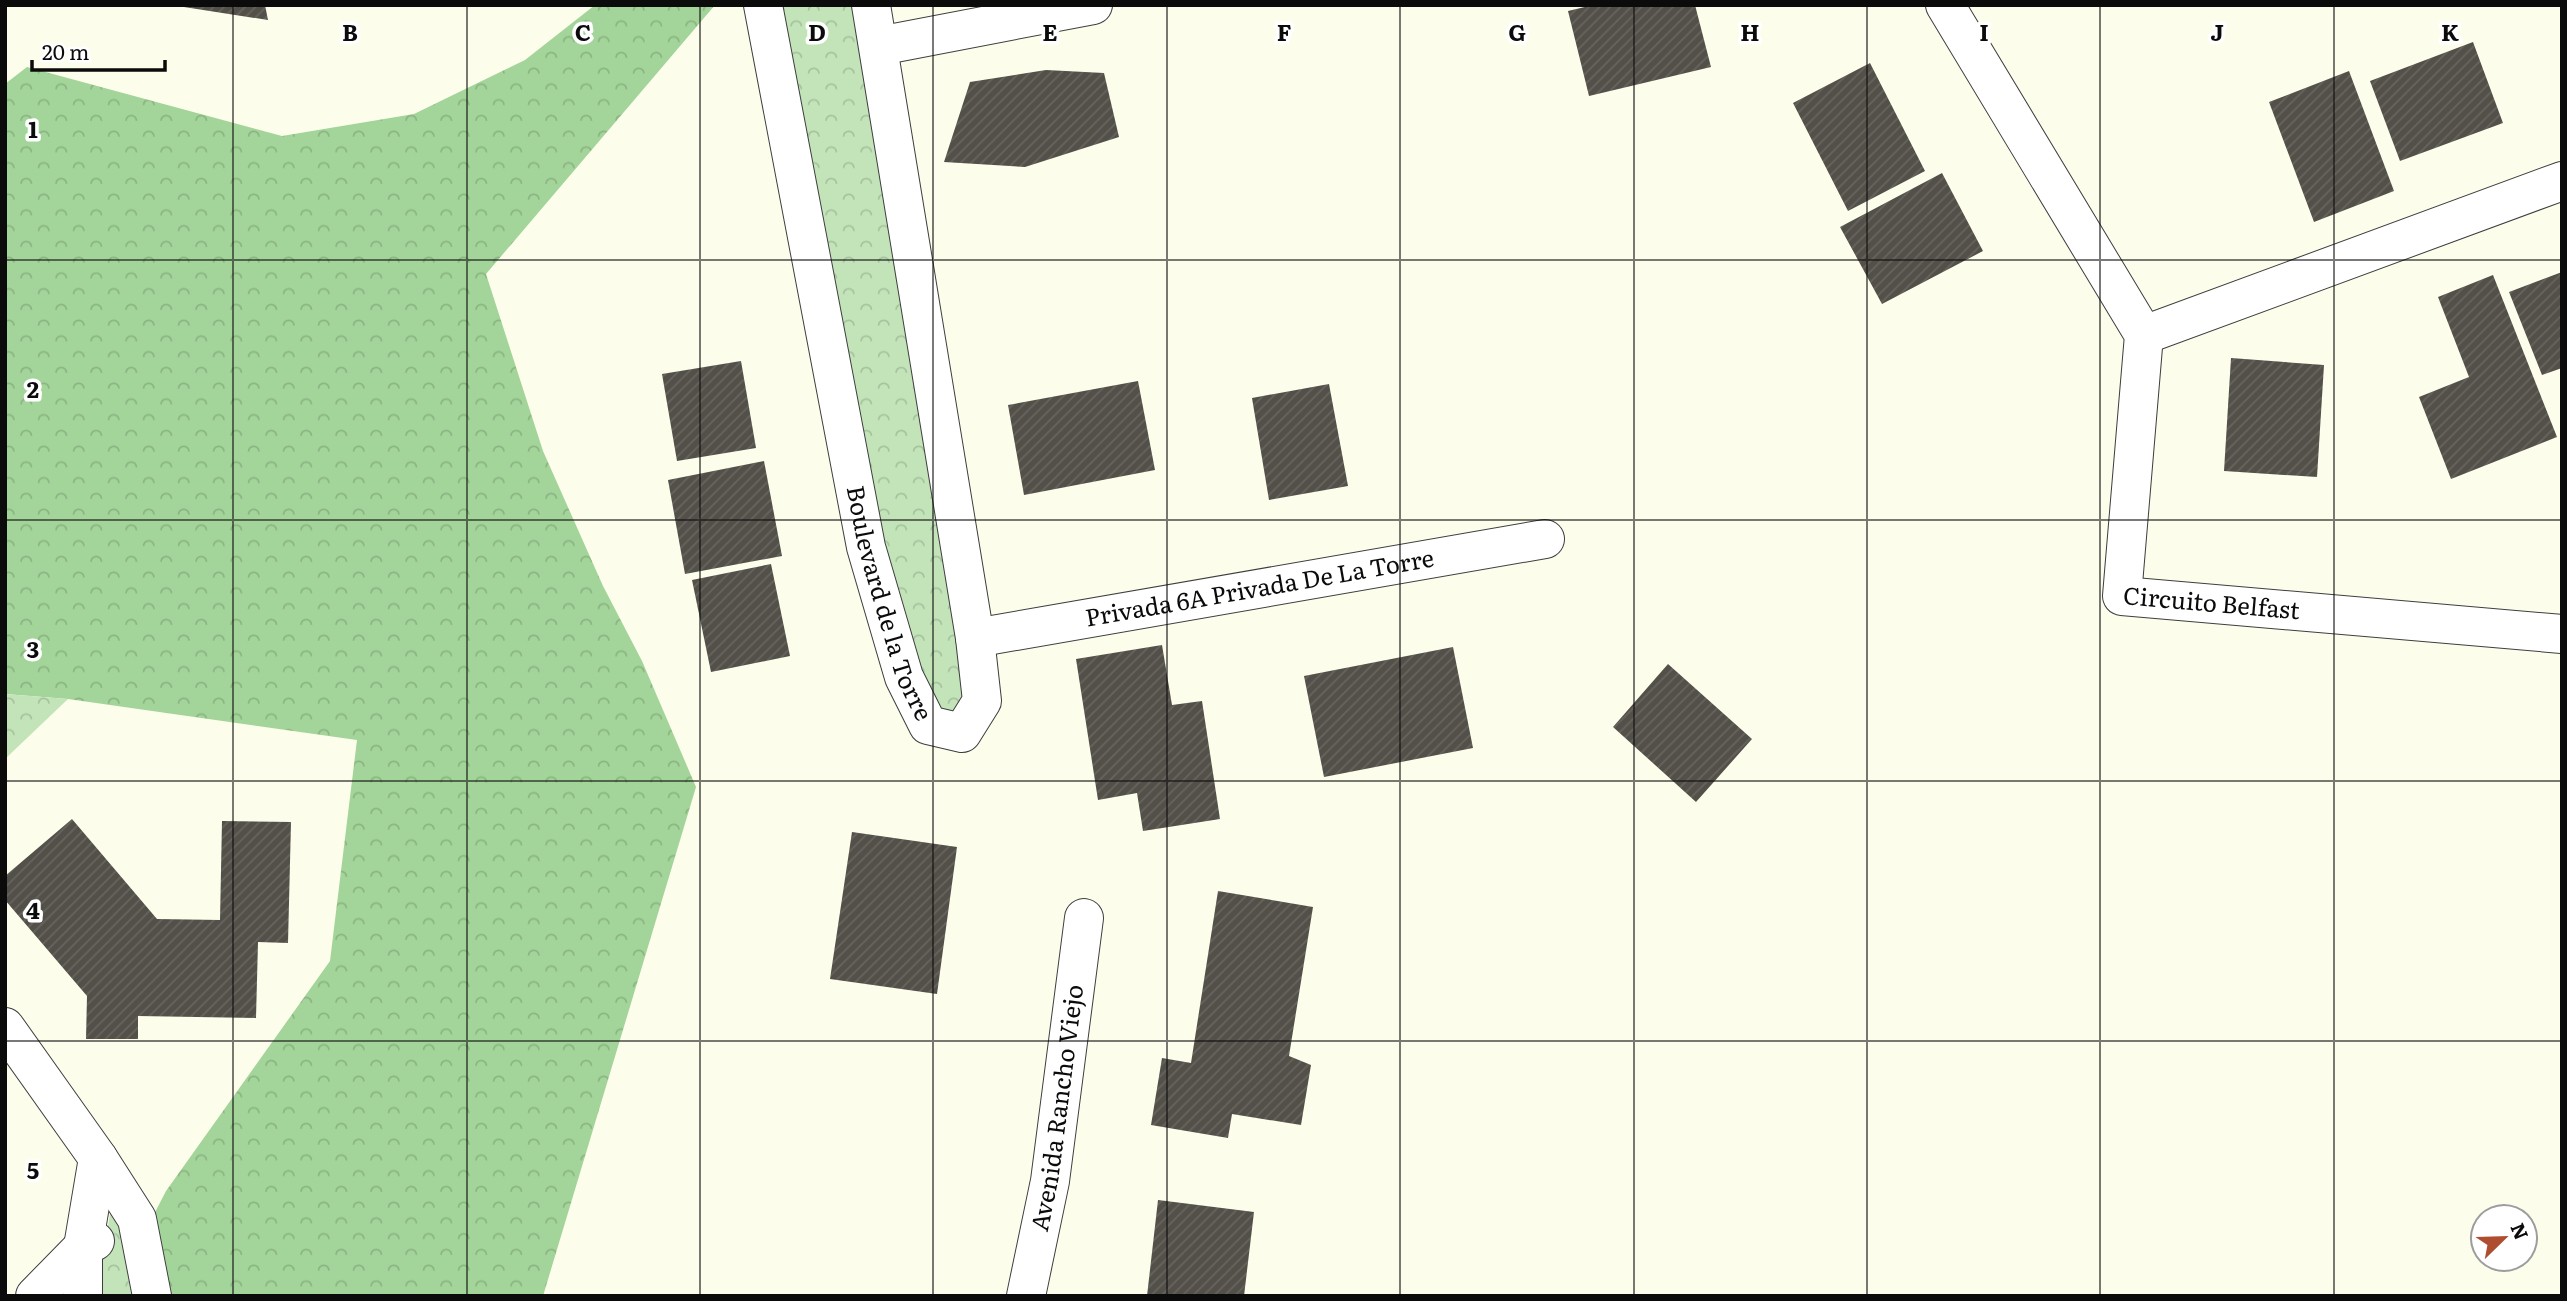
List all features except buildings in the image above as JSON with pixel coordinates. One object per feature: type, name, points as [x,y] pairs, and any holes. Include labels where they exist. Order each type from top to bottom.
[{"type":"street","name":"Boulevard de la Torre","points":[[763,5],[866,547],[904,677],[928,725],[962,733],[982,701],[975,638],[872,5]]},
{"type":"street","points":[[879,46],[1093,5]]},
{"type":"street","points":[[1951,7],[2144,334],[2562,181]]},
{"type":"street","name":"Circuito Belfast","points":[[2144,334],[2122,596],[2562,634]]},
{"type":"street","name":"Privada 6A Privada De La Torre","points":[[975,638],[1545,539]]},
{"type":"street","name":"Avenida Rancho Viejo","points":[[1026,1296],[1050,1181],[1084,918]]},
{"type":"street","points":[[5,1027],[137,1219],[152,1296]]},
{"type":"street","points":[[83,1296],[83,1247],[97,1158]]},
{"type":"street","points":[[35,1296],[83,1247],[137,1219]]},
{"type":"green space","points":[[595,5],[715,5],[486,274],[543,451],[603,586],[642,661],[696,787],[543,1296],[112,1296],[166,1191],[330,961],[357,740],[68,699],[5,694],[5,84],[27,67],[282,136],[414,114],[525,60]]},
{"type":"green space","points":[[763,5],[871,5],[975,638],[962,733],[904,677]]},
{"type":"green space","points":[[5,694],[68,699],[5,759]]},
{"type":"green space","points":[[114,1188],[146,1296],[97,1296]]}]
